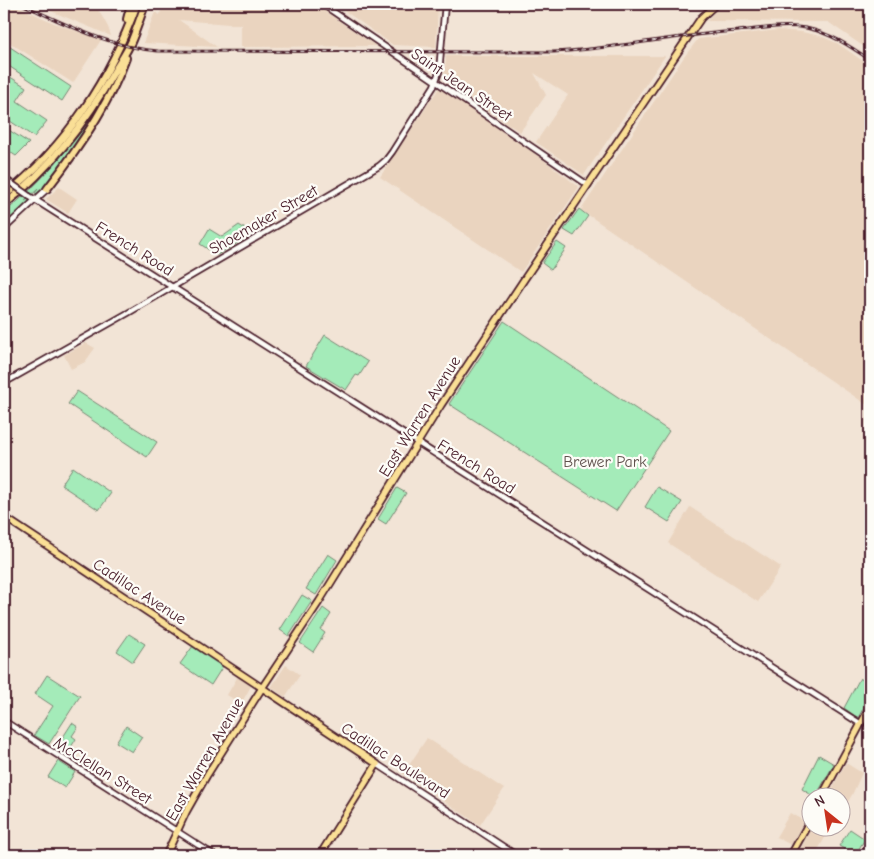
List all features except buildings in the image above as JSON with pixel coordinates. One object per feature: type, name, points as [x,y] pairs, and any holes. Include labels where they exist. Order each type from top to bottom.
[{"type":"highway","points":[[123,37],[131,4]]},
{"type":"highway","points":[[4,196],[35,168],[76,120],[100,84],[137,4]]},
{"type":"highway","points":[[47,189],[66,165],[105,102],[123,65],[145,4]]},
{"type":"highway","points":[[4,205],[40,172],[75,132],[97,101],[132,42]]},
{"type":"main road","name":"East Warren Avenue","points":[[166,855],[186,812],[207,775],[319,602],[417,443],[525,278],[701,18],[716,4]]},
{"type":"main road","name":"Cadillac Avenue","points":[[4,517],[262,688]]},
{"type":"main road","name":"Cadillac Boulevard","points":[[262,688],[377,764]]},
{"type":"main road","points":[[827,786],[870,707]]},
{"type":"main road","points":[[320,855],[377,764]]},
{"type":"main road","points":[[791,855],[802,835]]},
{"type":"street","name":"Saint Jean Street","points":[[322,4],[588,185]]},
{"type":"street","name":"Shoemaker Street","points":[[4,383],[384,162],[436,81],[445,4]]},
{"type":"street","name":"French Road","points":[[6,180],[861,724]]},
{"type":"street","points":[[4,229],[47,189]]},
{"type":"street","name":"McClellan Street","points":[[4,721],[214,855]]},
{"type":"street","name":"Cadillac Boulevard","points":[[377,764],[516,855]]},
{"type":"shaded area","points":[[4,4],[13,4],[54,23],[101,40],[73,83],[4,39]]},
{"type":"shaded area","points":[[34,4],[95,4],[111,36]]},
{"type":"shaded area","points":[[162,4],[314,4],[376,46],[241,47],[241,25],[179,20],[217,47],[143,43],[155,12],[160,15]]},
{"type":"shaded area","points":[[335,4],[438,4],[436,47],[393,45]]},
{"type":"shaded area","points":[[726,4],[870,4],[870,51],[828,22],[707,21],[714,12]]},
{"type":"shaded area","points":[[778,30],[820,36],[837,43],[870,66],[870,407],[581,210],[698,39]]},
{"type":"shaded area","points":[[446,56],[665,56],[584,175],[536,142],[568,95],[534,73],[546,95],[520,132],[444,80]]},
{"type":"shaded area","points":[[439,88],[541,158],[579,187],[521,272],[380,177]]},
{"type":"shaded area","points":[[59,187],[77,199],[68,213],[46,199]]},
{"type":"shaded area","points":[[86,343],[95,348],[85,362],[71,369],[64,355]]},
{"type":"shaded area","points":[[690,507],[781,567],[758,602],[668,543]]},
{"type":"shaded area","points":[[286,665],[300,675],[285,697],[271,687]]},
{"type":"shaded area","points":[[238,676],[251,686],[241,704],[227,695]]},
{"type":"shaded area","points":[[427,738],[504,789],[480,825],[403,774]]},
{"type":"shaded area","points":[[846,763],[862,773],[852,795],[852,786],[833,786]]},
{"type":"shaded area","points":[[790,813],[802,820],[802,825],[791,845],[776,837]]},
{"type":"shaded area","points":[[807,836],[826,836],[815,855],[808,855],[800,850]]},
{"type":"green space","points":[[4,43],[71,87],[62,101],[4,63]]},
{"type":"green space","points":[[4,73],[26,87],[17,101],[47,121],[34,137],[4,117]]},
{"type":"green space","points":[[102,103],[98,112],[57,173],[39,195],[35,193],[38,189],[25,201],[28,199],[31,201],[4,224],[4,213],[32,188],[57,161]]},
{"type":"green space","points":[[4,127],[29,143],[16,156],[4,148]]},
{"type":"green space","points":[[579,209],[588,216],[574,236],[564,230]]},
{"type":"green space","points":[[239,225],[253,234],[217,255],[200,244],[209,229],[222,237]]},
{"type":"green space","points":[[557,242],[566,248],[551,270],[542,263]]},
{"type":"green space","name":"Brewer Park","points":[[504,321],[669,431],[616,511],[449,404]]},
{"type":"green space","points":[[325,335],[368,362],[359,376],[356,375],[346,390],[306,366]]},
{"type":"green space","points":[[77,391],[157,442],[147,457],[68,404]]},
{"type":"green space","points":[[73,467],[111,493],[99,510],[61,485]]},
{"type":"green space","points":[[657,487],[682,502],[669,522],[645,507]]},
{"type":"green space","points":[[397,488],[406,493],[386,524],[378,519]]},
{"type":"green space","points":[[328,554],[337,560],[316,595],[306,589]]},
{"type":"green space","points":[[302,595],[312,601],[289,636],[280,630]]},
{"type":"green space","points":[[323,608],[331,614],[321,630],[325,633],[313,652],[300,643]]},
{"type":"green space","points":[[129,634],[145,644],[133,662],[117,651]]},
{"type":"green space","points":[[193,646],[223,666],[211,685],[180,664]]},
{"type":"green space","points":[[47,675],[80,696],[49,744],[34,735],[53,706],[35,694]]},
{"type":"green space","points":[[860,678],[870,685],[870,696],[858,718],[844,708]]},
{"type":"green space","points":[[72,723],[78,727],[72,736],[76,739],[66,755],[56,748]]},
{"type":"green space","points":[[126,726],[142,737],[132,752],[116,742]]},
{"type":"green space","points":[[819,755],[834,764],[822,786],[804,786]]},
{"type":"green space","points":[[58,761],[75,772],[65,788],[48,777]]},
{"type":"green space","points":[[852,830],[865,839],[855,855],[839,846],[845,836],[852,836]]},
{"type":"railway","points":[[21,4],[105,40],[140,49],[158,51],[553,52],[789,26],[823,33],[847,45],[870,60]]}]
